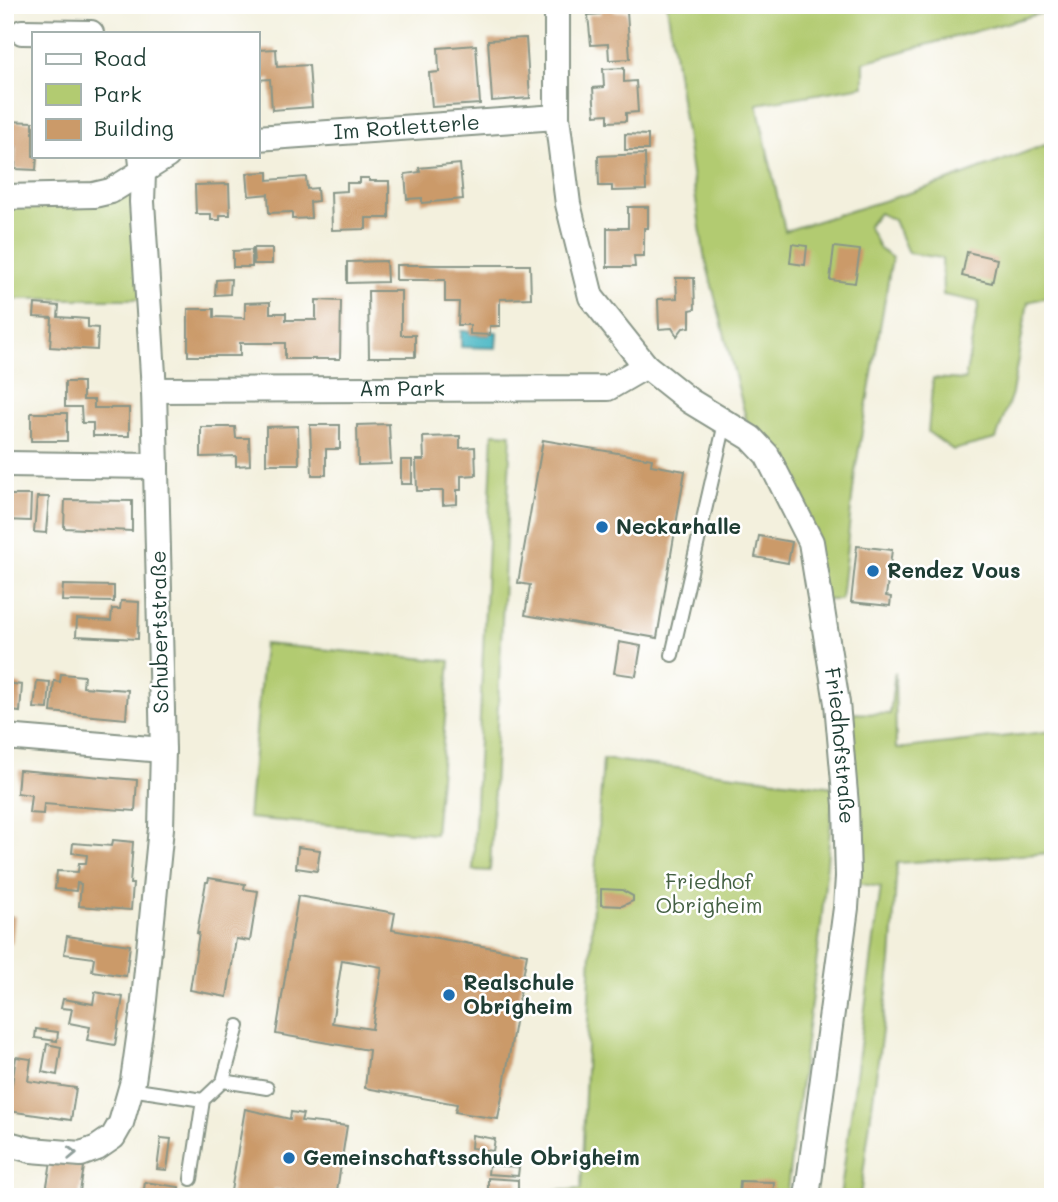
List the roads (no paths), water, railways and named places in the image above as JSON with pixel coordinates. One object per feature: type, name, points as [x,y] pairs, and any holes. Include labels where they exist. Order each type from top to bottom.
[{"type":"street","name":"Friedhofstraße","points":[[557,5],[557,117],[568,204],[592,297],[646,366],[690,401],[751,438],[767,455],[811,542],[837,703],[846,805],[848,877],[807,1197]]},
{"type":"street","points":[[22,32],[32,32]]},
{"type":"street","name":"Im Rotletterle","points":[[259,138],[557,117]]},
{"type":"street","points":[[5,197],[94,195],[111,191],[142,164],[161,158]]},
{"type":"street","name":"Schubertstraße","points":[[5,1143],[31,1150],[81,1154],[97,1148],[113,1137],[121,1124],[128,1098],[142,1022],[161,828],[163,750],[154,390],[142,164]]},
{"type":"street","name":"Am Park","points":[[154,390],[608,388],[646,366]]},
{"type":"street","points":[[5,464],[156,466]]},
{"type":"street","points":[[5,737],[163,750]]},
{"type":"lane","points":[[671,655],[725,423]]},
{"type":"lane","points":[[191,1179],[203,1100],[223,1081],[238,1026]]},
{"type":"lane","points":[[223,1081],[267,1088]]},
{"type":"lane","points":[[128,1098],[203,1100]]},
{"type":"water","points":[[461,331],[489,335],[490,331],[497,332],[496,348],[461,347]]},
{"type":"place","name":"Neckarhalle","points":[[602,527]]},
{"type":"place","name":"Rendez Vous","points":[[873,571]]},
{"type":"place","name":"Realschule Obrigheim","points":[[449,995]]},
{"type":"place","name":"Gemeinschaftsschule Obrigheim","points":[[289,1158]]},
{"type":"park label","name":"Friedhof Obrigheim","points":[[709,894]]}]
